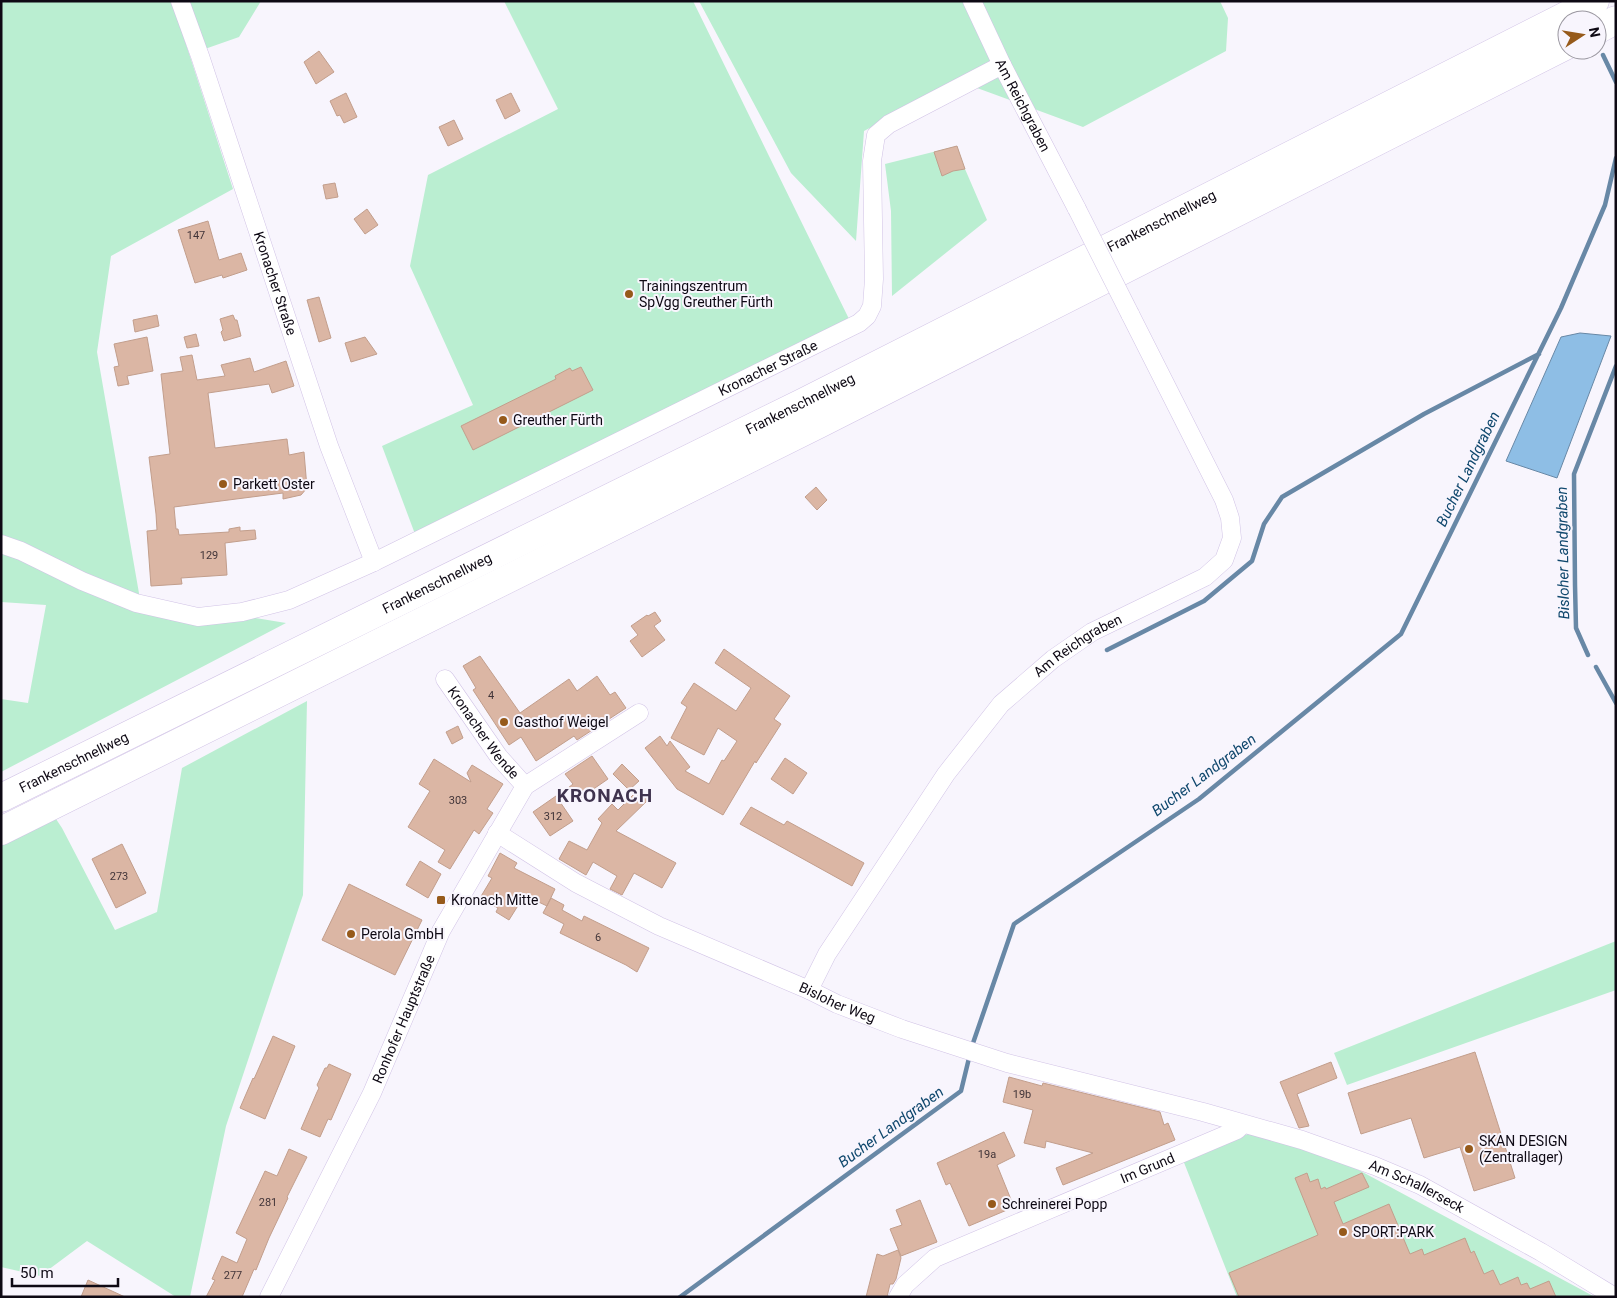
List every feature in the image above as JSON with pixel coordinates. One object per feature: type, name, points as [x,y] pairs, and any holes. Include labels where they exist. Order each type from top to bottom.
[{"type":"highway","name":"Frankenschnellweg","points":[[1,798],[813,398],[1595,1]]},
{"type":"highway","name":"Frankenschnellweg","points":[[1,831],[690,489],[1557,50]]},
{"type":"street","name":"Kronacher Straße","points":[[180,1],[200,56],[329,446],[374,562]]},
{"type":"street","name":"Am Reichgraben","points":[[809,990],[827,954],[946,774],[1001,704],[1053,659],[1092,632],[1205,577],[1224,560],[1232,538],[1230,518],[1224,500],[1002,65],[972,1]]},
{"type":"street","name":"Kronacher Straße","points":[[1,544],[21,551],[82,581],[136,604],[198,617],[242,612],[289,600],[374,562],[859,324],[867,316],[872,306],[874,279],[872,161],[876,135],[889,124],[1002,65]]},
{"type":"street","name":"Kronacher Wende","points":[[445,679],[499,757],[525,786]]},
{"type":"street","name":"Ronhofer Hauptstraße","points":[[269,1297],[372,1093],[441,931],[525,786],[639,713]]},
{"type":"street","name":"Bisloher Weg","points":[[497,833],[576,884],[659,926],[856,1011],[902,1029],[1007,1063],[1203,1112]]},
{"type":"street","name":"Am Schallerseck","points":[[1203,1112],[1302,1140],[1375,1166],[1420,1185],[1541,1252],[1615,1297]]},
{"type":"street","name":"Im Grund","points":[[898,1297],[905,1284],[935,1258],[1238,1130],[1243,1124]]},
{"type":"green space","points":[[1,1],[172,1],[233,189],[111,256],[97,352],[140,599],[286,623],[1,772],[1,699],[28,703],[46,605],[1,602]]},
{"type":"green space","points":[[186,1],[261,1],[239,37],[202,50]]},
{"type":"green space","name":"Trainingszentrum SpVgg Greuther Fürth","points":[[504,1],[693,1],[850,321],[415,534],[382,446],[473,405],[410,266],[428,175],[558,109]]},
{"type":"green space","points":[[699,1],[1220,1],[1228,18],[1226,51],[1083,127],[958,81],[864,131],[856,241],[791,173]]},
{"type":"green space","points":[[957,146],[987,220],[892,296],[891,211],[885,164]]},
{"type":"green space","points":[[307,701],[303,895],[226,1126],[190,1297],[176,1297],[87,1241],[40,1276],[1,1267],[1,846],[56,819],[115,930],[157,912],[182,768]]},
{"type":"green space","points":[[1616,941],[1616,990],[1347,1085],[1334,1053]]},
{"type":"green space","name":"SPORT:PARK","points":[[1253,1132],[1355,1168],[1595,1297],[1237,1297],[1183,1160]]},
{"type":"water","points":[[1580,333],[1611,336],[1557,478],[1506,461],[1561,337]]},
{"type":"building","points":[[319,51],[334,72],[316,84],[304,62]]},
{"type":"building","points":[[346,93],[357,117],[344,123],[340,115],[337,116],[330,101]]},
{"type":"building","points":[[511,93],[520,111],[505,119],[496,100]]},
{"type":"building","points":[[454,120],[463,139],[448,146],[439,127]]},
{"type":"building","points":[[957,146],[965,169],[953,171],[942,176],[934,152]]},
{"type":"building","points":[[335,183],[338,197],[326,199],[323,185]]},
{"type":"building","points":[[367,209],[378,225],[365,234],[354,219]]},
{"type":"building","points":[[208,221],[219,260],[241,253],[247,270],[223,278],[222,275],[195,283],[178,230]]},
{"type":"building","points":[[319,297],[331,338],[319,342],[307,300]]},
{"type":"building","points":[[157,315],[159,326],[135,332],[133,320]]},
{"type":"building","points":[[233,315],[235,320],[237,320],[241,336],[224,341],[220,319]]},
{"type":"building","points":[[196,334],[199,346],[187,348],[184,337]]},
{"type":"building","points":[[147,337],[153,371],[127,376],[129,384],[118,386],[114,367],[119,366],[114,344]]},
{"type":"building","points":[[365,337],[377,354],[351,362],[345,343]]},
{"type":"building","points":[[192,355],[197,380],[225,376],[221,365],[250,358],[254,372],[286,361],[294,386],[272,393],[269,384],[208,393],[215,448],[287,439],[289,455],[304,452],[307,488],[301,495],[283,499],[283,493],[174,507],[176,529],[178,529],[179,535],[229,532],[229,529],[240,527],[240,531],[255,530],[256,539],[225,543],[227,575],[181,578],[182,584],[151,586],[147,531],[157,530],[149,457],[170,454],[161,374],[183,371],[180,357]]},
{"type":"building","points":[[581,367],[593,390],[473,450],[461,426],[556,379],[555,376],[570,368],[572,371]]},
{"type":"building","points":[[816,487],[827,500],[817,510],[805,497]]},
{"type":"building","points":[[655,612],[661,621],[654,626],[665,640],[642,657],[630,641],[638,635],[631,626]]},
{"type":"building","points":[[724,649],[790,696],[774,719],[781,724],[756,763],[755,761],[723,815],[677,789],[645,748],[660,736],[667,746],[670,741],[690,767],[685,771],[709,784],[722,760],[724,761],[737,741],[718,728],[704,755],[671,738],[687,707],[681,703],[694,683],[736,711],[751,688],[715,663]]},
{"type":"building","points":[[480,656],[520,713],[569,679],[577,691],[597,676],[610,695],[615,692],[626,708],[577,740],[574,736],[536,761],[521,737],[509,745],[473,690],[476,688],[463,666]]},
{"type":"building","points":[[458,726],[463,738],[452,744],[446,732]]},
{"type":"building","points":[[592,756],[608,779],[579,799],[568,788],[573,784],[565,774]]},
{"type":"building","points":[[785,758],[807,773],[793,794],[771,779]]},
{"type":"building","points":[[434,759],[471,782],[467,773],[472,765],[503,784],[487,809],[493,813],[479,834],[474,830],[450,869],[438,862],[445,850],[408,827],[430,791],[419,784]]},
{"type":"building","points":[[622,764],[639,781],[629,790],[613,774]]},
{"type":"building","points":[[639,789],[649,799],[616,831],[676,863],[662,888],[634,873],[622,895],[610,889],[617,876],[593,862],[586,875],[559,859],[569,841],[587,850],[602,823],[598,819],[612,804],[618,810]]},
{"type":"building","points":[[556,796],[573,821],[550,836],[533,812]]},
{"type":"building","points":[[751,807],[784,825],[787,821],[864,863],[852,886],[740,824]]},
{"type":"building","points":[[122,844],[146,893],[116,908],[92,859]]},
{"type":"building","points":[[500,853],[517,863],[514,868],[555,889],[547,906],[524,896],[509,920],[496,912],[498,908],[480,898],[492,878],[488,876]]},
{"type":"building","points":[[420,861],[441,874],[428,898],[406,885]]},
{"type":"building","points":[[349,884],[422,920],[395,975],[322,940]]},
{"type":"building","points":[[551,898],[564,905],[562,910],[582,921],[584,916],[649,948],[637,972],[560,933],[564,924],[543,913]]},
{"type":"building","points":[[273,1036],[295,1046],[265,1119],[240,1108]]},
{"type":"building","points":[[1475,1052],[1515,1178],[1474,1191],[1460,1147],[1424,1158],[1411,1118],[1361,1134],[1348,1093]]},
{"type":"building","points":[[1331,1062],[1337,1078],[1297,1094],[1309,1126],[1299,1128],[1280,1082]]},
{"type":"building","points":[[329,1064],[351,1074],[331,1120],[328,1119],[320,1137],[301,1129],[319,1088],[317,1085]]},
{"type":"building","points":[[1009,1077],[1042,1086],[1043,1083],[1160,1112],[1164,1125],[1168,1123],[1175,1140],[1063,1185],[1056,1168],[1093,1153],[1046,1141],[1045,1148],[1024,1143],[1033,1110],[1003,1102]]},
{"type":"building","points":[[1004,1132],[1015,1156],[997,1165],[1014,1207],[969,1226],[950,1183],[946,1185],[937,1163]]},
{"type":"building","points":[[289,1149],[307,1157],[242,1297],[206,1297],[215,1280],[212,1279],[222,1256],[237,1263],[247,1239],[236,1233],[265,1171],[277,1176]]},
{"type":"building","points":[[1307,1173],[1310,1182],[1318,1179],[1321,1189],[1325,1187],[1326,1189],[1362,1173],[1369,1187],[1334,1202],[1343,1224],[1389,1204],[1410,1254],[1422,1249],[1424,1255],[1465,1238],[1471,1253],[1474,1251],[1484,1274],[1493,1270],[1500,1285],[1518,1277],[1521,1285],[1527,1283],[1530,1289],[1549,1281],[1556,1297],[1239,1297],[1229,1273],[1318,1235],[1295,1178]]},
{"type":"building","points":[[920,1200],[937,1242],[901,1256],[890,1229],[902,1225],[896,1210]]},
{"type":"building","points":[[898,1250],[901,1258],[896,1279],[893,1284],[890,1284],[887,1297],[866,1297],[877,1254],[883,1256]]},
{"type":"building","points":[[88,1280],[125,1297],[81,1297]]},
{"type":"waterway","name":"Bucher Landgraben","points":[[1605,60],[1616,82]]},
{"type":"waterway","name":"Bucher Landgraben","points":[[972,1046],[1014,924],[1199,799],[1401,634],[1561,308],[1605,205],[1616,158]]},
{"type":"waterway","points":[[1107,650],[1204,601],[1252,561],[1264,524],[1282,497],[1424,414],[1539,354]]},
{"type":"waterway","name":"Bisloher Landgraben","points":[[1588,655],[1576,628],[1574,474],[1616,366]]},
{"type":"waterway","name":"Bisloher Landgraben","points":[[1596,667],[1616,703]]},
{"type":"waterway","name":"Bucher Landgraben","points":[[680,1297],[961,1091],[970,1054]]},
{"type":"place","name":"Trainingszentrum SpVgg Greuther Fürth","points":[[629,294]]},
{"type":"place","name":"Greuther Fürth","points":[[503,420]]},
{"type":"place","name":"Parkett Oster","points":[[223,484]]},
{"type":"place","name":"Gasthof Weigel","points":[[504,722]]},
{"type":"place","name":"Kronach Mitte","points":[[441,900]]},
{"type":"place","name":"Perola GmbH","points":[[351,934]]},
{"type":"place","name":"SKAN DESIGN (Zentrallager)","points":[[1469,1149]]},
{"type":"place","name":"Schreinerei Popp","points":[[992,1204]]},
{"type":"place","name":"SPORT:PARK","points":[[1343,1232]]},
{"type":"district","name":"KRONACH","points":[[605,795]]}]
